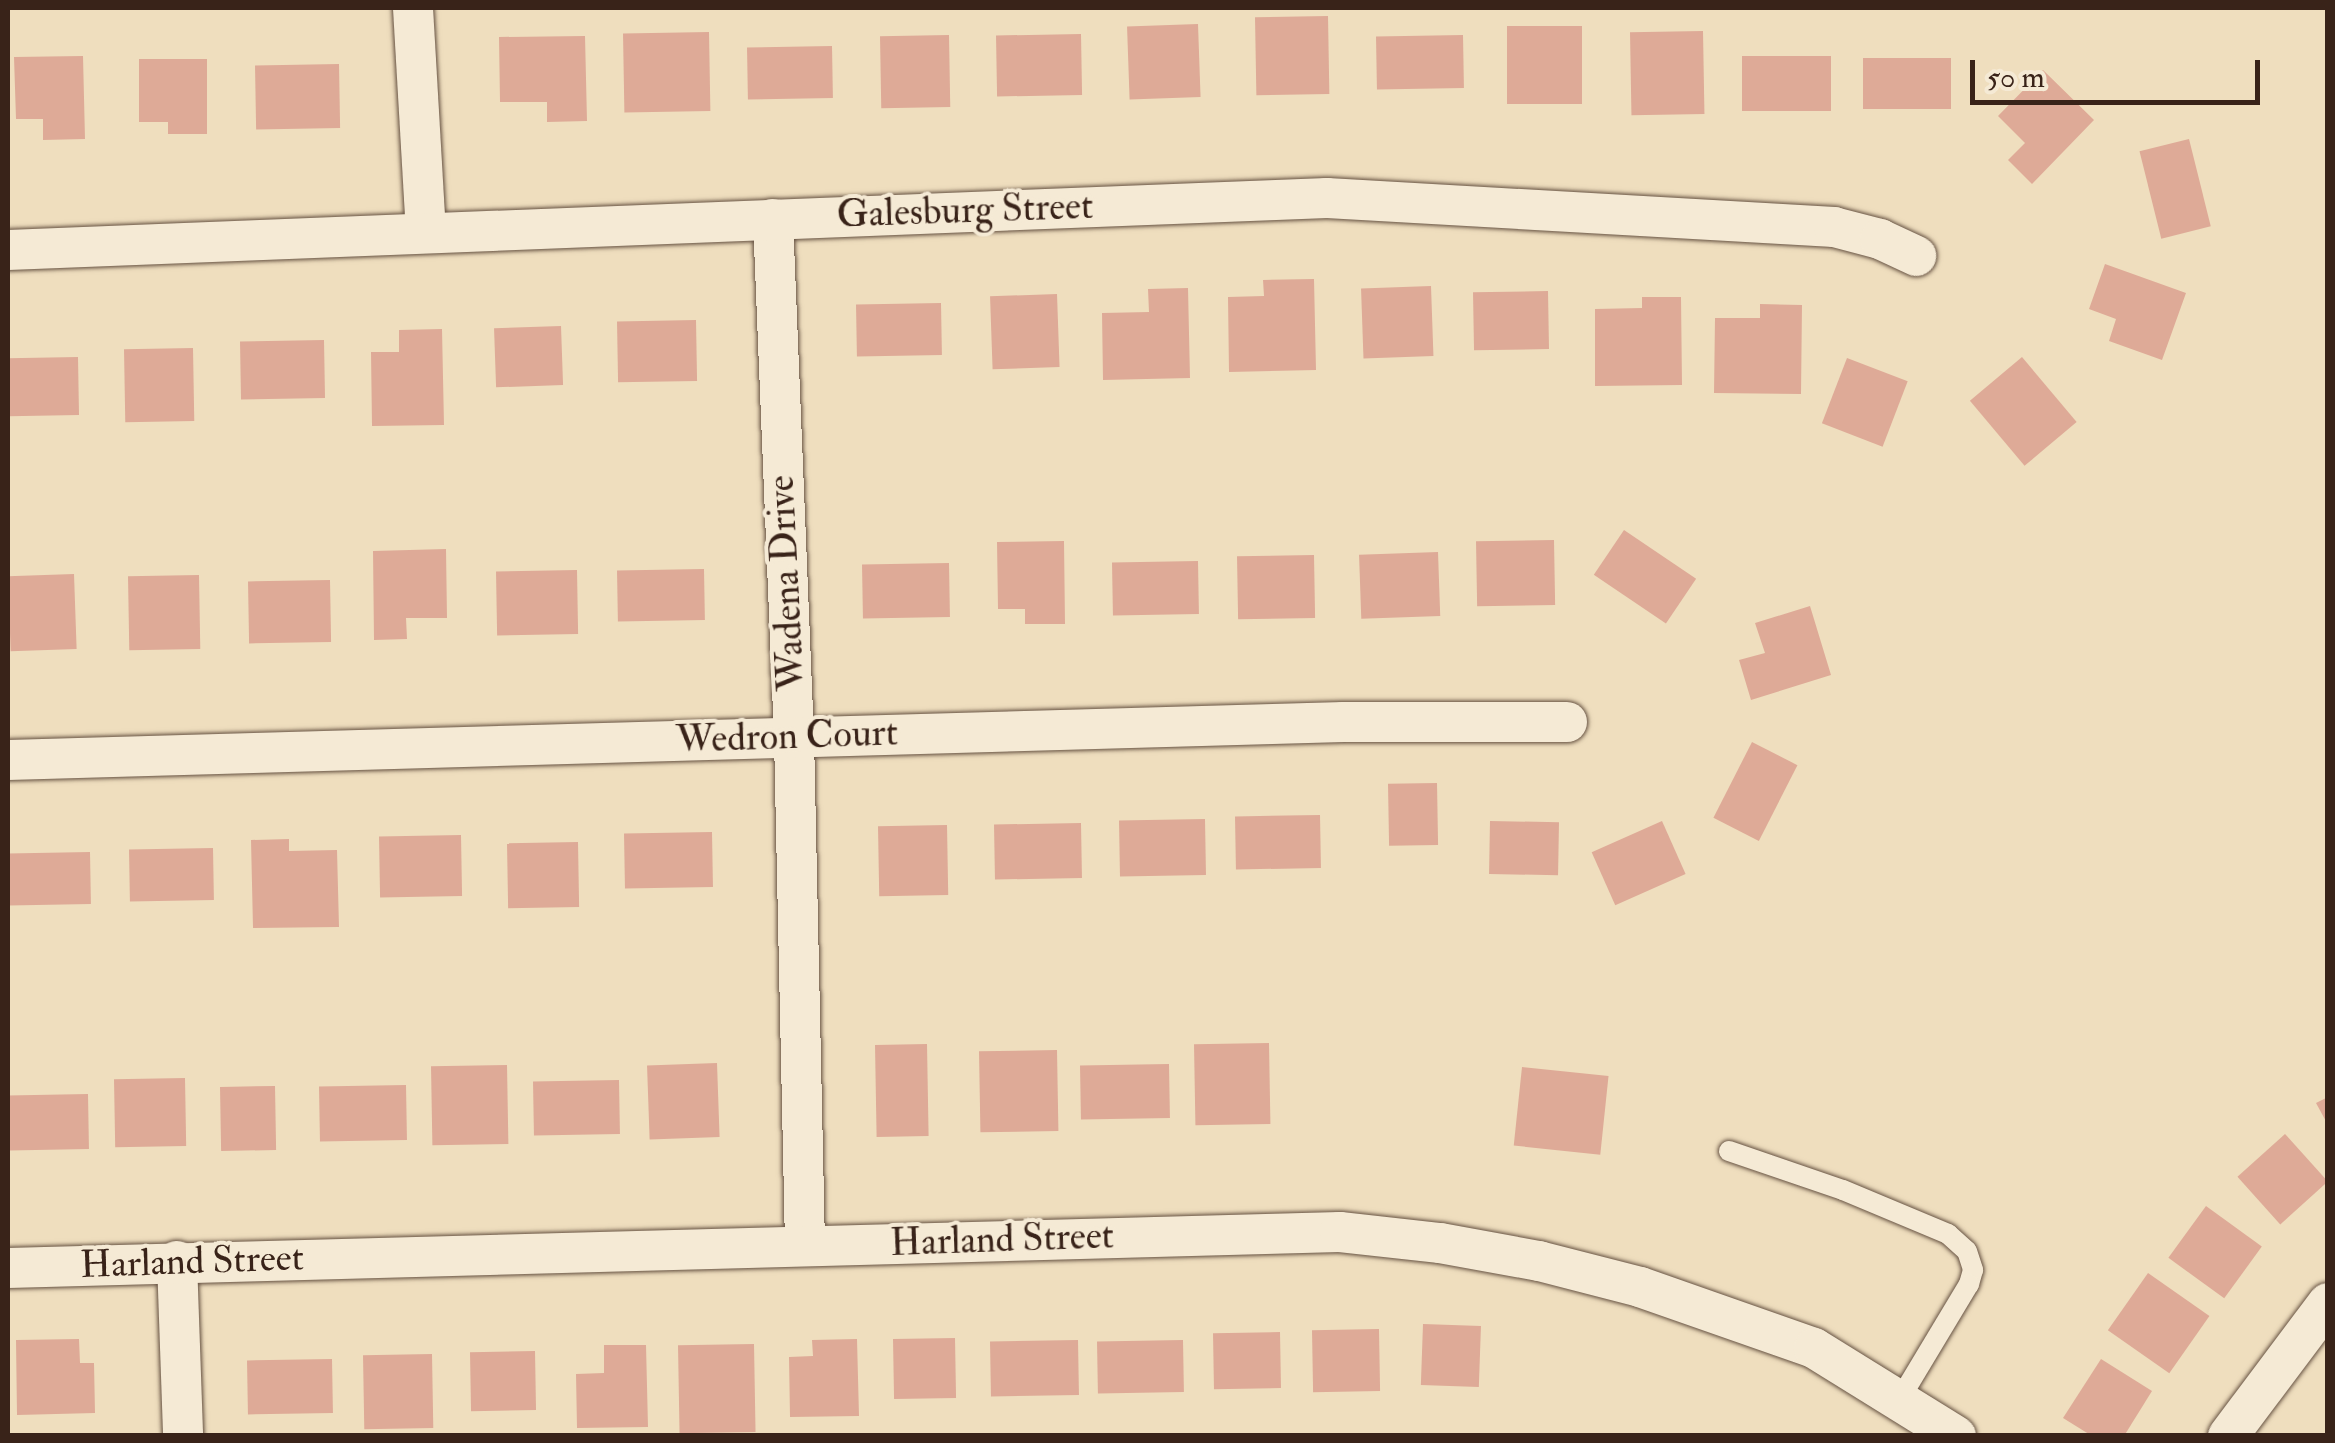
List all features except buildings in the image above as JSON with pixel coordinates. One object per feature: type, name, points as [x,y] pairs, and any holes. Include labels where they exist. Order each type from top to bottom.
[{"type":"street","points":[[413,8],[426,232]]},
{"type":"street","name":"Galesburg Street","points":[[8,250],[1328,198],[1834,227],[1880,239],[1916,256]]},
{"type":"street","name":"Wadena Drive","points":[[773,219],[794,736],[805,1246]]},
{"type":"street","name":"Wedron Court","points":[[8,760],[1343,722],[1567,722]]},
{"type":"street","name":"Harland Street","points":[[8,1268],[176,1260],[1251,1231],[1340,1232],[1440,1243],[1539,1260],[1640,1287],[1814,1348],[1956,1436]]},
{"type":"street","points":[[176,1260],[183,1436]]},
{"type":"street","points":[[2228,1436],[2306,1327],[2328,1303]]},
{"type":"lane","points":[[1729,1151],[1790,1168],[1878,1204],[1948,1234],[1967,1252],[1973,1270],[1968,1284],[1900,1399]]}]
